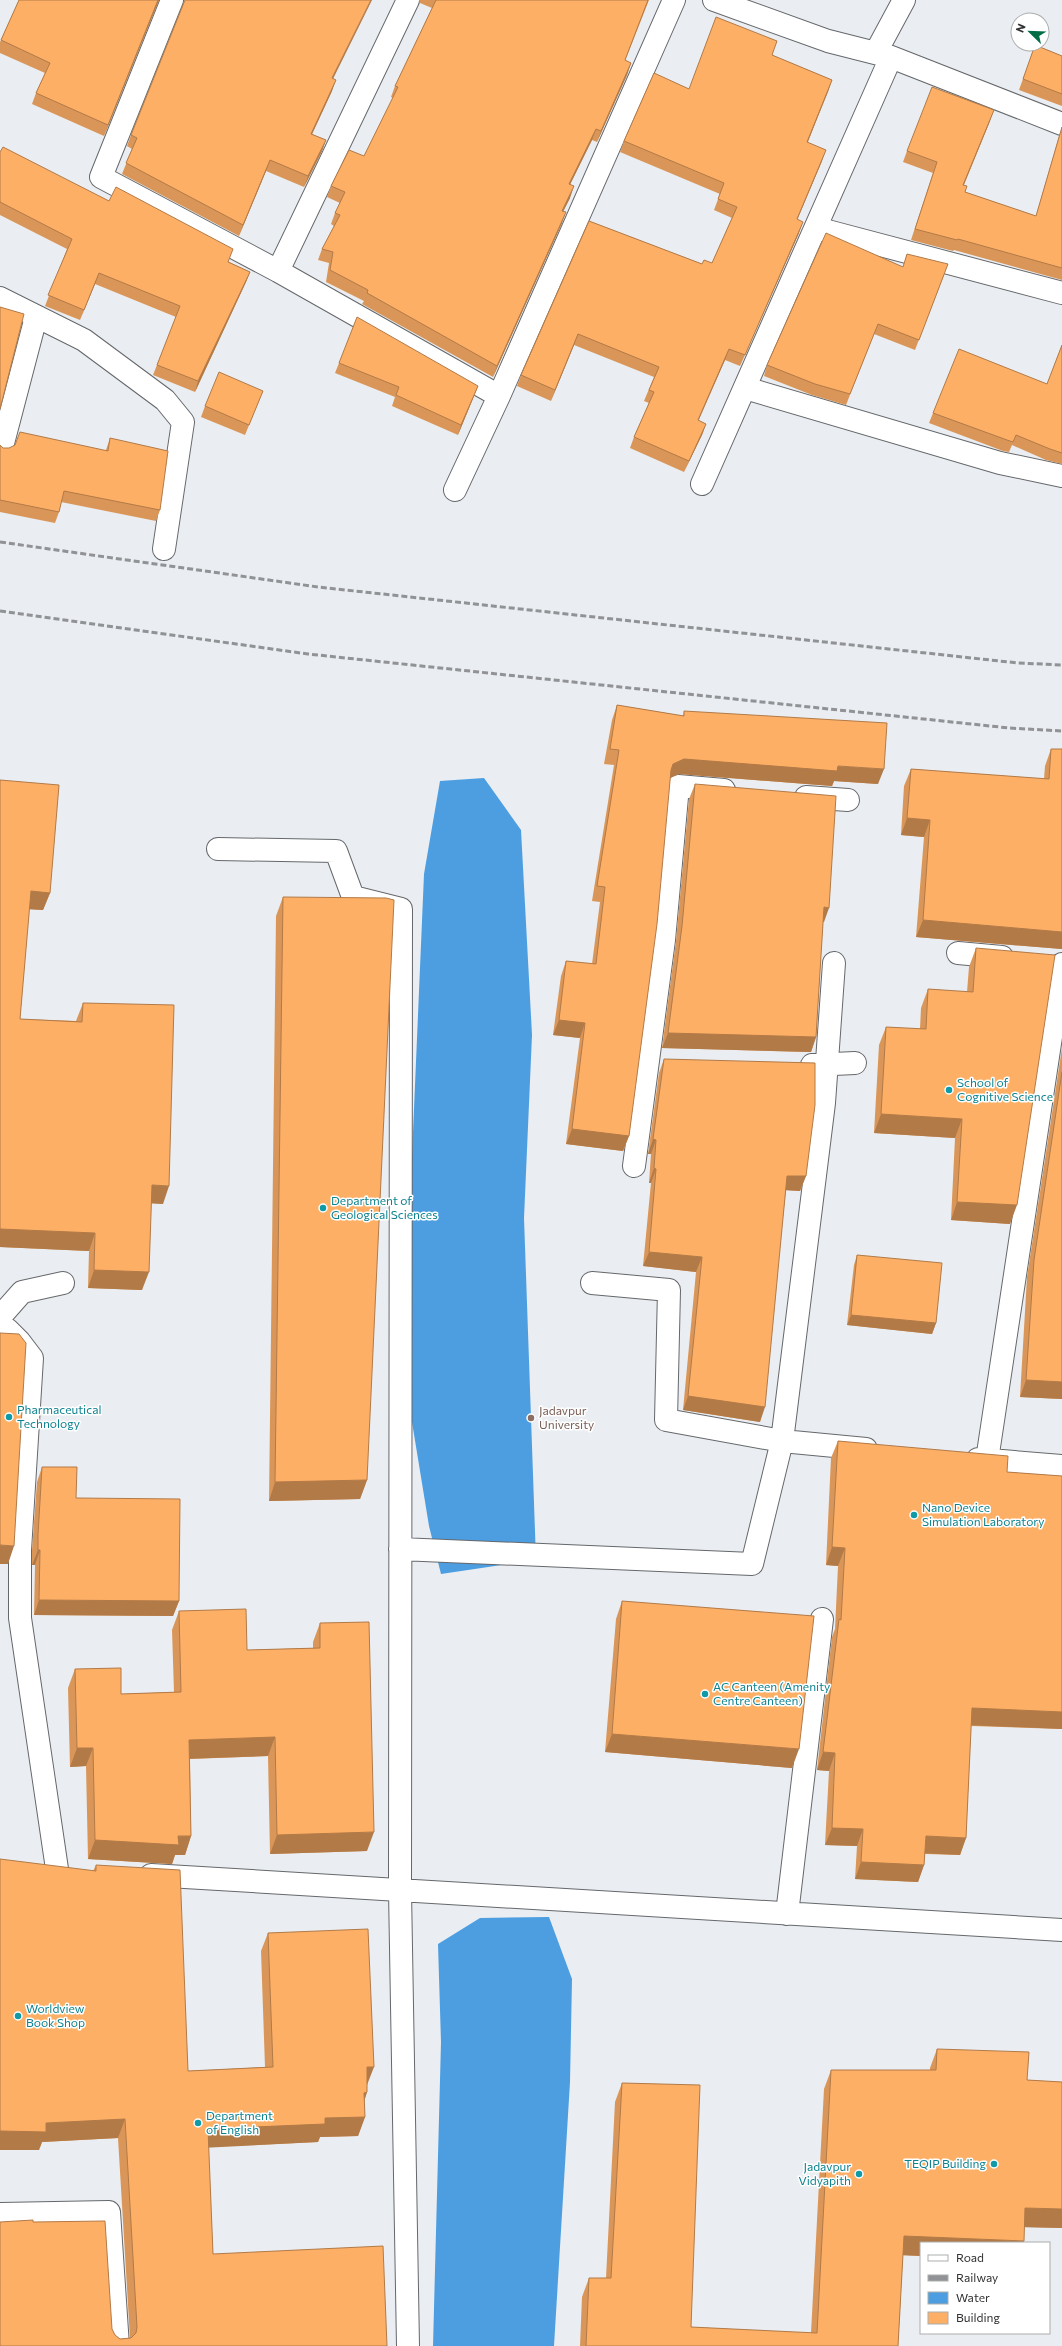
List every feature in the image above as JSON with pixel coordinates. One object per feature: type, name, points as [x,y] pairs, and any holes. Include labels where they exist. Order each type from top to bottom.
[{"type":"street","points":[[172,0],[101,177],[278,271],[499,396]]},
{"type":"street","points":[[278,271],[408,0]]},
{"type":"street","points":[[455,490],[499,396],[674,0]]},
{"type":"street","points":[[714,0],[828,41],[883,54],[1062,124]]},
{"type":"street","points":[[702,484],[816,228],[904,0]]},
{"type":"street","points":[[816,228],[1062,293]]},
{"type":"street","points":[[0,298],[6,299],[36,317],[84,340],[165,400],[183,422],[164,549]]},
{"type":"street","points":[[2,447],[36,317]]},
{"type":"street","points":[[745,388],[1000,463],[1062,476]]},
{"type":"street","points":[[634,1166],[664,940],[678,786],[748,792]]},
{"type":"street","points":[[786,795],[848,800]]},
{"type":"street","points":[[218,849],[336,851],[353,897],[401,909],[400,1890],[408,2346]]},
{"type":"street","points":[[958,953],[1062,963],[987,1460]]},
{"type":"street","points":[[400,1550],[752,1564],[782,1441],[827,1065],[834,963]]},
{"type":"street","points":[[647,1060],[670,1060]]},
{"type":"street","points":[[795,1064],[827,1065],[855,1062]]},
{"type":"street","points":[[0,1317],[22,1292],[62,1283]]},
{"type":"street","points":[[592,1283],[669,1290],[666,1420],[782,1441],[885,1450]]},
{"type":"street","points":[[0,1331],[8,1330],[32,1358],[20,1550],[20,1618],[57,1869]]},
{"type":"street","points":[[956,1457],[1062,1466]]},
{"type":"street","points":[[787,1914],[822,1619]]},
{"type":"street","points":[[36,1868],[81,1871]]},
{"type":"street","points":[[129,1874],[1062,1930]]},
{"type":"street","points":[[0,2214],[109,2212],[118,2346]]},
{"type":"water","points":[[484,778],[521,830],[532,1035],[524,1218],[536,1560],[441,1574],[429,1526],[403,1367],[424,874],[440,781]]},
{"type":"water","points":[[549,1917],[572,1979],[570,2082],[554,2346],[433,2346],[441,2042],[438,1944],[480,1918]]},
{"type":"building","points":[[19,0],[158,0],[108,125],[36,93],[50,63],[1,40]]},
{"type":"building","points":[[185,0],[371,0],[332,78],[336,80],[311,134],[326,140],[308,176],[270,160],[243,225],[126,163],[137,138],[131,135]]},
{"type":"building","points":[[436,0],[648,0],[625,60],[631,63],[601,131],[596,129],[569,184],[574,186],[562,211],[566,212],[497,366],[367,293],[368,290],[330,270],[333,252],[322,249],[340,215],[335,213],[345,192],[331,186],[349,150],[364,156],[398,87],[395,86]]},
{"type":"building","points":[[716,17],[777,41],[772,55],[832,80],[807,142],[826,150],[797,219],[803,222],[745,355],[729,349],[698,420],[706,424],[689,461],[634,437],[654,392],[649,390],[659,367],[578,334],[555,390],[521,375],[589,221],[702,264],[704,260],[712,263],[737,207],[718,199],[724,183],[624,141],[654,73],[689,89]]},
{"type":"building","points":[[1050,51],[1062,56],[1062,94],[1023,79],[1033,52]]},
{"type":"building","points":[[932,87],[994,110],[963,185],[967,186],[965,192],[1036,216],[1062,127],[1062,268],[958,239],[957,240],[915,229],[937,162],[907,151]]},
{"type":"building","points":[[3,147],[109,201],[116,187],[233,249],[228,262],[250,272],[198,381],[157,365],[180,306],[99,273],[84,310],[48,295],[72,239],[0,202],[0,152]]},
{"type":"building","points":[[826,233],[903,267],[907,254],[948,264],[919,340],[878,324],[850,394],[815,384],[767,365]]},
{"type":"building","points":[[0,307],[24,314],[0,409]]},
{"type":"building","points":[[357,317],[478,386],[461,425],[396,395],[399,387],[339,363]]},
{"type":"building","points":[[1062,345],[1062,453],[1016,435],[1013,442],[933,413],[959,349],[1047,384]]},
{"type":"building","points":[[219,372],[263,391],[249,425],[205,406]]},
{"type":"building","points":[[20,432],[108,451],[110,438],[168,451],[160,510],[64,491],[59,512],[0,500],[0,445],[3,448],[9,448],[15,445]]},
{"type":"building","points":[[617,705],[684,716],[684,711],[887,723],[884,769],[838,766],[837,771],[684,759],[673,764],[671,770],[657,924],[629,1136],[572,1129],[585,1023],[559,1020],[566,961],[596,964],[605,887],[597,886],[619,750],[610,749]]},
{"type":"building","points":[[1051,749],[1062,749],[1062,932],[923,920],[930,820],[907,818],[911,769],[1049,779]]},
{"type":"building","points":[[0,780],[59,785],[50,893],[31,891],[20,1019],[82,1022],[83,1003],[174,1005],[169,1186],[152,1185],[149,1272],[94,1270],[95,1233],[0,1229]]},
{"type":"building","points":[[695,784],[836,796],[829,908],[824,907],[816,1037],[668,1033],[682,926]]},
{"type":"building","name":"Department of Geological Sciences","points":[[283,897],[386,898],[394,900],[367,1480],[275,1482]]},
{"type":"building","name":"School of Cognitive Science","points":[[976,948],[1055,955],[1017,1205],[957,1202],[962,1119],[881,1114],[886,1027],[926,1029],[928,989],[973,992]]},
{"type":"building","points":[[664,1059],[815,1063],[815,1105],[806,1176],[787,1176],[765,1407],[688,1396],[702,1257],[649,1252],[656,1169],[654,1168],[656,1140],[653,1139]]},
{"type":"building","points":[[1062,1072],[1062,1382],[1026,1380],[1034,1260]]},
{"type":"building","points":[[857,1255],[942,1263],[936,1323],[851,1315]]},
{"type":"building","points":[[0,1333],[19,1334],[26,1343],[14,1546],[0,1545]]},
{"type":"building","points":[[838,1441],[1008,1456],[1007,1472],[1062,1476],[1062,1712],[972,1708],[966,1838],[926,1836],[924,1865],[861,1862],[863,1829],[832,1828],[835,1753],[823,1752],[839,1619],[841,1620],[845,1548],[832,1547]]},
{"type":"building","points":[[42,1467],[77,1467],[76,1498],[180,1499],[179,1601],[39,1600],[40,1550],[38,1550],[38,1535]]},
{"type":"building","name":"AC Canteen (Amenity Centre Canteen)","points":[[622,1601],[814,1616],[799,1749],[612,1734]]},
{"type":"building","points":[[246,1609],[247,1650],[320,1648],[320,1623],[369,1622],[374,1832],[277,1835],[275,1737],[189,1740],[191,1836],[178,1836],[179,1845],[95,1840],[93,1748],[77,1748],[75,1669],[121,1668],[121,1694],[181,1692],[179,1611]]},
{"type":"building","points":[[0,1859],[96,1871],[96,1865],[180,1870],[188,2071],[273,2067],[268,1933],[368,1929],[374,2067],[367,2067],[367,2092],[364,2093],[365,2117],[325,2118],[325,2124],[208,2129],[213,2254],[383,2246],[387,2346],[0,2346],[0,2222],[33,2220],[33,2222],[105,2221],[112,2329],[115,2335],[120,2339],[131,2338],[136,2333],[137,2327],[125,2119],[46,2123],[46,2132],[0,2131]]},
{"type":"building","points":[[937,2049],[1029,2052],[1027,2080],[1062,2082],[1062,2209],[1025,2208],[1024,2241],[904,2236],[898,2346],[586,2346],[589,2278],[611,2278],[622,2083],[700,2085],[691,2327],[817,2333],[831,2070],[936,2070]]},
{"type":"railway","points":[[0,542],[318,587],[1018,663],[1062,665]]},
{"type":"railway","points":[[0,611],[308,654],[1009,728],[1062,731]]},
{"type":"place","name":"School of Cognitive Science","points":[[949,1090]]},
{"type":"place","name":"Department of Geological Sciences","points":[[323,1208]]},
{"type":"place","name":"Pharmaceutical Technology","points":[[9,1417]]},
{"type":"place","name":"Jadavpur University","points":[[531,1418]]},
{"type":"place","name":"Nano Device Simulation Laboratory","points":[[914,1515]]},
{"type":"place","name":"AC Canteen (Amenity Centre Canteen)","points":[[705,1694]]},
{"type":"place","name":"Worldview Book Shop","points":[[18,2016]]},
{"type":"place","name":"Department of English","points":[[198,2123]]},
{"type":"place","name":"TEQIP Building","points":[[994,2164]]},
{"type":"place","name":"Jadavpur Vidyapith","points":[[859,2174]]}]
